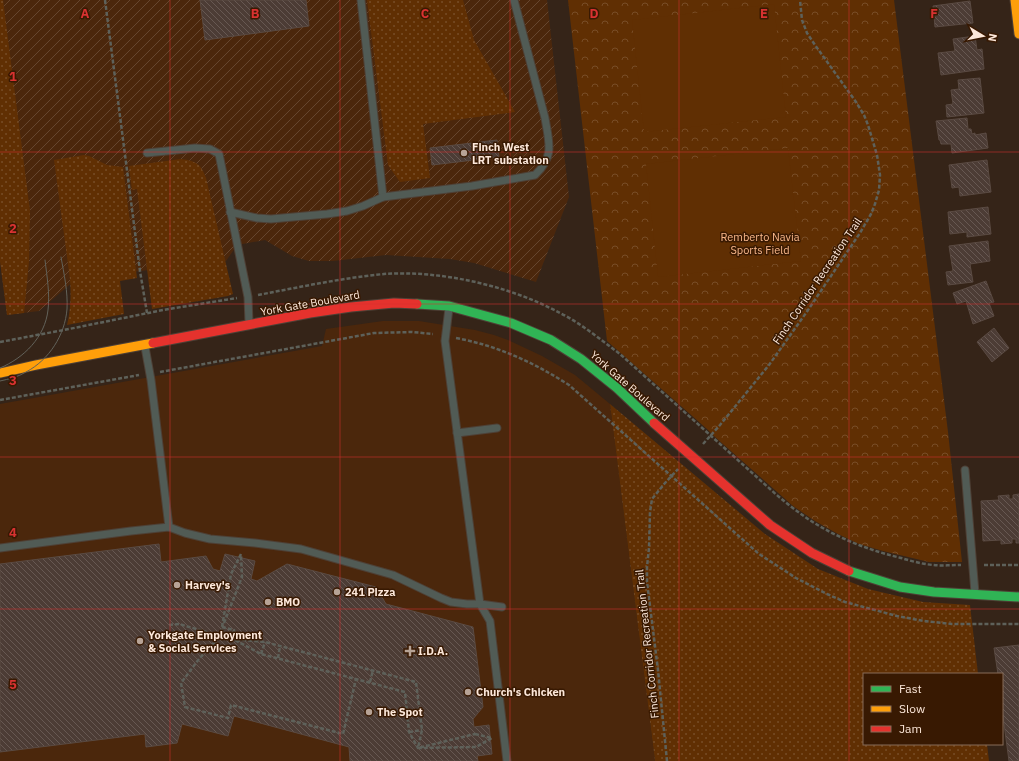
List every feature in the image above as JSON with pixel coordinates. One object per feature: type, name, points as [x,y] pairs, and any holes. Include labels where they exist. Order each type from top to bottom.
[{"type":"street","points":[[1015,0],[1019,34]]},
{"type":"street","name":"York Gate Boulevard","points":[[0,373],[36,365],[351,307],[394,303],[449,306],[511,323],[551,340],[581,359],[617,388],[644,414],[770,525],[812,553],[853,573],[900,587],[934,592],[1019,597]]},
{"type":"lane","points":[[361,0],[384,197]]},
{"type":"lane","points":[[230,212],[271,220],[328,214],[347,211],[384,197],[472,186],[535,175],[543,168],[550,150],[546,125],[514,0]]},
{"type":"lane","points":[[147,154],[195,148],[210,149],[219,154],[248,297],[250,325]]},
{"type":"lane","points":[[449,306],[445,341],[480,604],[490,621],[507,761]]},
{"type":"lane","points":[[144,345],[169,527]]},
{"type":"lane","points":[[458,433],[497,428]]},
{"type":"lane","points":[[965,470],[975,594]]},
{"type":"lane","points":[[0,548],[169,527],[185,534],[210,540],[255,543],[300,549],[393,575],[451,602],[502,607]]},
{"type":"path","points":[[105,0],[135,233],[147,313]]},
{"type":"path","name":"Finch Corridor Recreation Trail","points":[[700,446],[711,436],[769,365],[806,313],[860,233],[871,214],[879,190],[880,175],[877,155],[864,115],[807,33],[802,20],[800,0]]},
{"type":"path","points":[[0,342],[62,331],[147,313],[248,297],[352,278],[386,274],[413,274],[467,280],[500,288],[529,298],[561,313],[594,334],[620,354],[791,507],[809,520],[836,535],[874,551],[934,565],[1019,565]]},
{"type":"path","points":[[0,400],[374,333],[412,332],[446,336],[478,343],[500,349],[536,365],[569,385],[759,554],[796,578],[845,602],[897,616],[952,624],[1019,624]]},
{"type":"path","name":"Finch Corridor Recreation Trail","points":[[667,761],[647,582],[647,567],[652,499],[682,465]]},
{"type":"path","points":[[222,628],[242,577],[241,555]]},
{"type":"path","points":[[231,574],[220,636],[199,659],[181,683],[185,707],[228,718],[231,705],[343,734],[356,679]]},
{"type":"path","points":[[169,625],[179,624],[232,639],[265,642],[416,682],[422,730],[418,748]]},
{"type":"path","points":[[222,628],[234,630],[232,639]]},
{"type":"path","points":[[232,639],[261,654],[405,692],[409,732],[418,748]]},
{"type":"path","points":[[261,654],[265,642]]},
{"type":"path","points":[[278,658],[280,646]]},
{"type":"path","points":[[370,682],[373,670]]},
{"type":"path","points":[[408,716],[420,715]]},
{"type":"path","points":[[409,732],[422,730]]},
{"type":"path","points":[[475,734],[492,738],[476,747],[418,748],[475,734]]},
{"type":"shaded area","points":[[0,0],[547,0],[569,197],[536,282],[474,263],[450,259],[386,255],[333,261],[309,261],[292,256],[265,240],[237,245],[226,261],[75,280],[39,311],[7,315],[0,261]]},
{"type":"shaded area","points":[[383,321],[419,321],[475,330],[508,340],[542,356],[575,375],[610,404],[655,761],[0,761],[0,404],[322,346],[326,329]]},
{"type":"green space","points":[[0,0],[3,0],[30,211],[29,261],[24,313],[7,315],[0,261]]},
{"type":"green space","points":[[367,0],[463,0],[474,40],[515,112],[423,124],[430,178],[400,182],[388,165]]},
{"type":"green space","name":"Remberto Navia Sports Field","points":[[568,0],[894,0],[948,432],[962,562],[929,562],[883,551],[859,544],[815,521],[793,506],[607,341]]},
{"type":"green space","points":[[774,4],[786,117],[644,132],[632,20]]},
{"type":"green space","points":[[788,148],[801,261],[658,277],[646,164]]},
{"type":"green space","points":[[84,155],[107,165],[123,167],[137,278],[120,281],[124,314],[67,325],[71,291],[54,160]]},
{"type":"green space","points":[[181,159],[194,162],[200,166],[206,178],[233,294],[152,309],[137,189],[132,190],[129,166]]},
{"type":"green space","points":[[610,404],[765,534],[818,569],[868,589],[923,602],[970,605],[978,673],[863,673],[863,745],[987,745],[989,761],[655,761]]},
{"type":"building","points":[[200,0],[306,0],[309,26],[205,40]]},
{"type":"building","points":[[970,1],[973,23],[935,27],[933,6]]},
{"type":"building","points":[[975,36],[977,50],[982,49],[984,69],[941,75],[938,53],[955,51],[953,39]]},
{"type":"building","points":[[980,78],[984,113],[947,117],[946,105],[953,104],[951,90],[959,89],[958,80]]},
{"type":"building","points":[[967,118],[968,129],[971,129],[972,134],[975,133],[975,135],[986,133],[988,148],[952,153],[951,144],[941,144],[939,140],[936,121]]},
{"type":"building","name":"Finch West LRT substation","points":[[497,140],[499,157],[432,165],[430,148]]},
{"type":"building","points":[[987,160],[991,192],[960,196],[959,187],[952,188],[949,165]]},
{"type":"building","points":[[988,207],[991,234],[967,237],[967,232],[950,234],[948,212]]},
{"type":"building","points":[[988,241],[990,261],[970,264],[973,282],[948,285],[946,272],[953,271],[949,246]]},
{"type":"building","points":[[986,281],[994,302],[989,303],[994,316],[973,324],[966,301],[957,304],[953,293]]},
{"type":"building","points":[[994,328],[1009,348],[992,362],[977,342]]},
{"type":"building","points":[[1019,494],[1019,543],[1016,543],[1016,539],[1012,539],[1012,543],[1001,544],[1001,540],[983,541],[981,501],[999,500],[998,496],[1009,495],[1009,499],[1013,499],[1013,495]]},
{"type":"building","points":[[159,544],[161,562],[206,556],[213,569],[220,571],[225,554],[255,561],[251,579],[257,581],[287,564],[376,587],[386,604],[473,627],[483,707],[473,719],[474,727],[489,725],[492,754],[477,756],[478,761],[350,761],[349,747],[234,716],[228,736],[182,724],[177,743],[146,747],[145,734],[0,752],[0,564]]},
{"type":"building","points":[[1019,645],[1019,761],[1009,761],[1003,716],[1003,673],[998,673],[994,648]]},
{"type":"tram line","points":[[0,381],[20,375],[34,367],[49,354],[59,337],[66,319],[67,309],[66,283],[61,257]]},
{"type":"tram line","points":[[0,368],[17,359],[25,352],[38,338],[43,329],[49,304],[45,260]]},
{"type":"traffic: fast","points":[[417,304],[449,306],[511,323],[551,340],[581,359],[617,388],[654,423]]},
{"type":"traffic: fast","points":[[849,571],[900,587],[934,592],[1019,597]]},
{"type":"traffic: slow","points":[[1015,0],[1019,34]]},
{"type":"traffic: slow","points":[[0,373],[153,343]]},
{"type":"traffic: jam","points":[[153,343],[310,313],[394,303],[417,304]]},
{"type":"traffic: jam","points":[[654,423],[770,525],[812,553],[849,571]]},
{"type":"place","name":"Finch West LRT substation","points":[[464,153]]},
{"type":"place","name":"Harvey's","points":[[177,585]]},
{"type":"place","name":"241 Pizza","points":[[337,592]]},
{"type":"place","name":"BMO","points":[[268,602]]},
{"type":"place","name":"Yorkgate Employment & Social Services","points":[[140,641]]},
{"type":"place","name":"I.D.A.","points":[[410,651]]},
{"type":"place","name":"Church's Chicken","points":[[468,692]]},
{"type":"place","name":"The Spot","points":[[369,712]]}]
